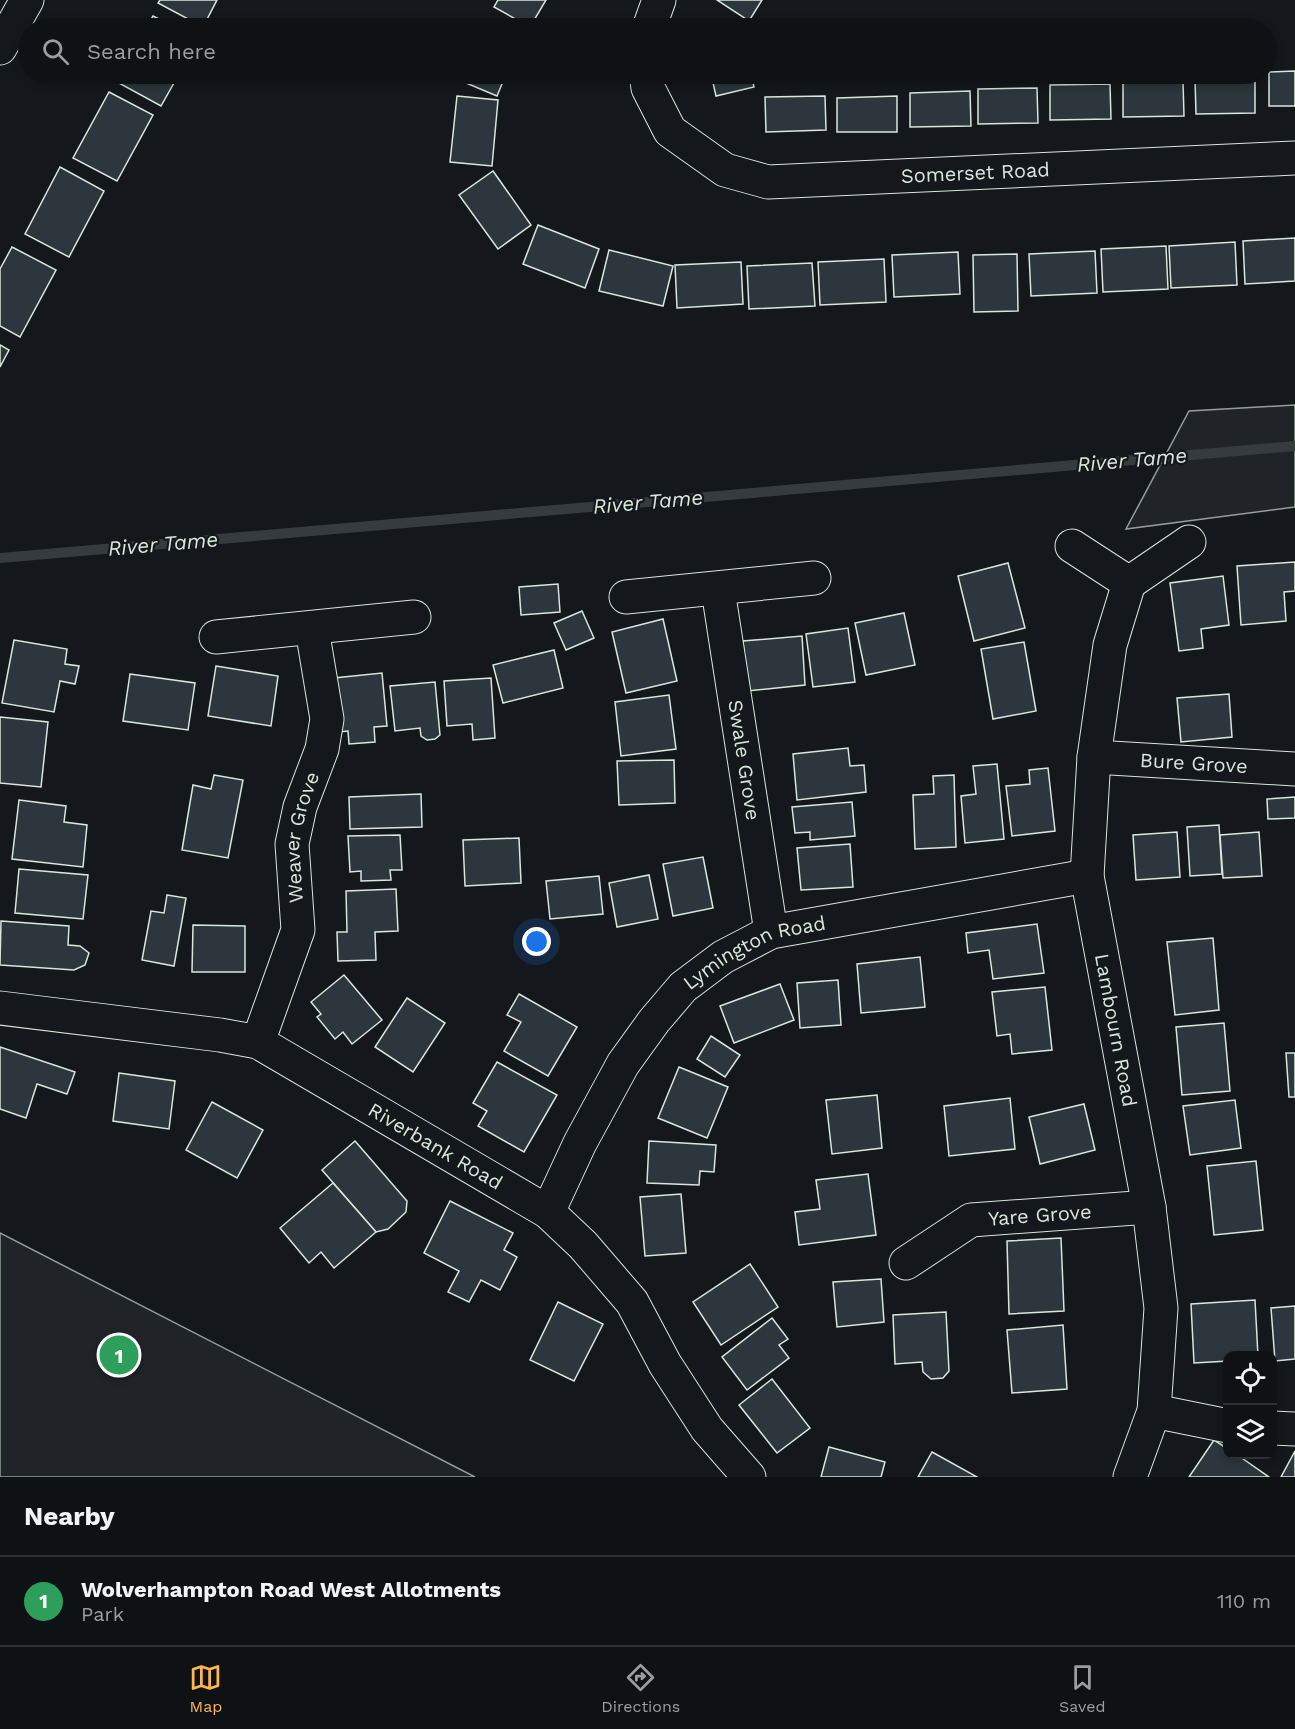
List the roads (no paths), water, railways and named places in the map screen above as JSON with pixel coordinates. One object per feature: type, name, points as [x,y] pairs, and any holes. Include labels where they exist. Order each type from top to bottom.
[{"type":"street","points":[[1,46],[27,0]]},
{"type":"street","points":[[653,18],[659,0]]},
{"type":"street","name":"Somerset Road","points":[[647,84],[670,131],[725,170],[768,182],[1295,158]]},
{"type":"street","points":[[1072,546],[1129,583],[1189,542]]},
{"type":"street","points":[[626,597],[718,590],[814,578]]},
{"type":"street","name":"Lambourn Road","points":[[1129,583],[1110,645],[1094,757],[1087,876],[1149,1208],[1161,1308],[1154,1411],[1130,1477]]},
{"type":"street","name":"Swale Grove","points":[[718,590],[771,932]]},
{"type":"street","points":[[216,637],[414,617]]},
{"type":"street","name":"Weaver Grove","points":[[258,1042],[298,930],[292,844],[300,807],[322,749],[327,719],[312,629]]},
{"type":"street","name":"Bure Grove","points":[[1094,757],[1295,769]]},
{"type":"street","name":"Lymington Road","points":[[548,1212],[580,1143],[623,1064],[654,1021],[691,981],[723,957],[771,932],[1087,876]]},
{"type":"street","name":"Riverbank Road","points":[[0,1008],[220,1035],[258,1042],[548,1212],[583,1245],[632,1302],[665,1364],[706,1430],[749,1477]]},
{"type":"street","name":"Yare Grove","points":[[906,1263],[971,1220],[1149,1208]]},
{"type":"street","points":[[1154,1411],[1223,1424]]},
{"type":"street","points":[[1277,1428],[1295,1429]]},
{"type":"waterway","name":"River Tame","points":[[0,558],[1295,446]]},
{"type":"place","name":"Wolverhampton Road West Allotments","points":[[119,1355]]}]
